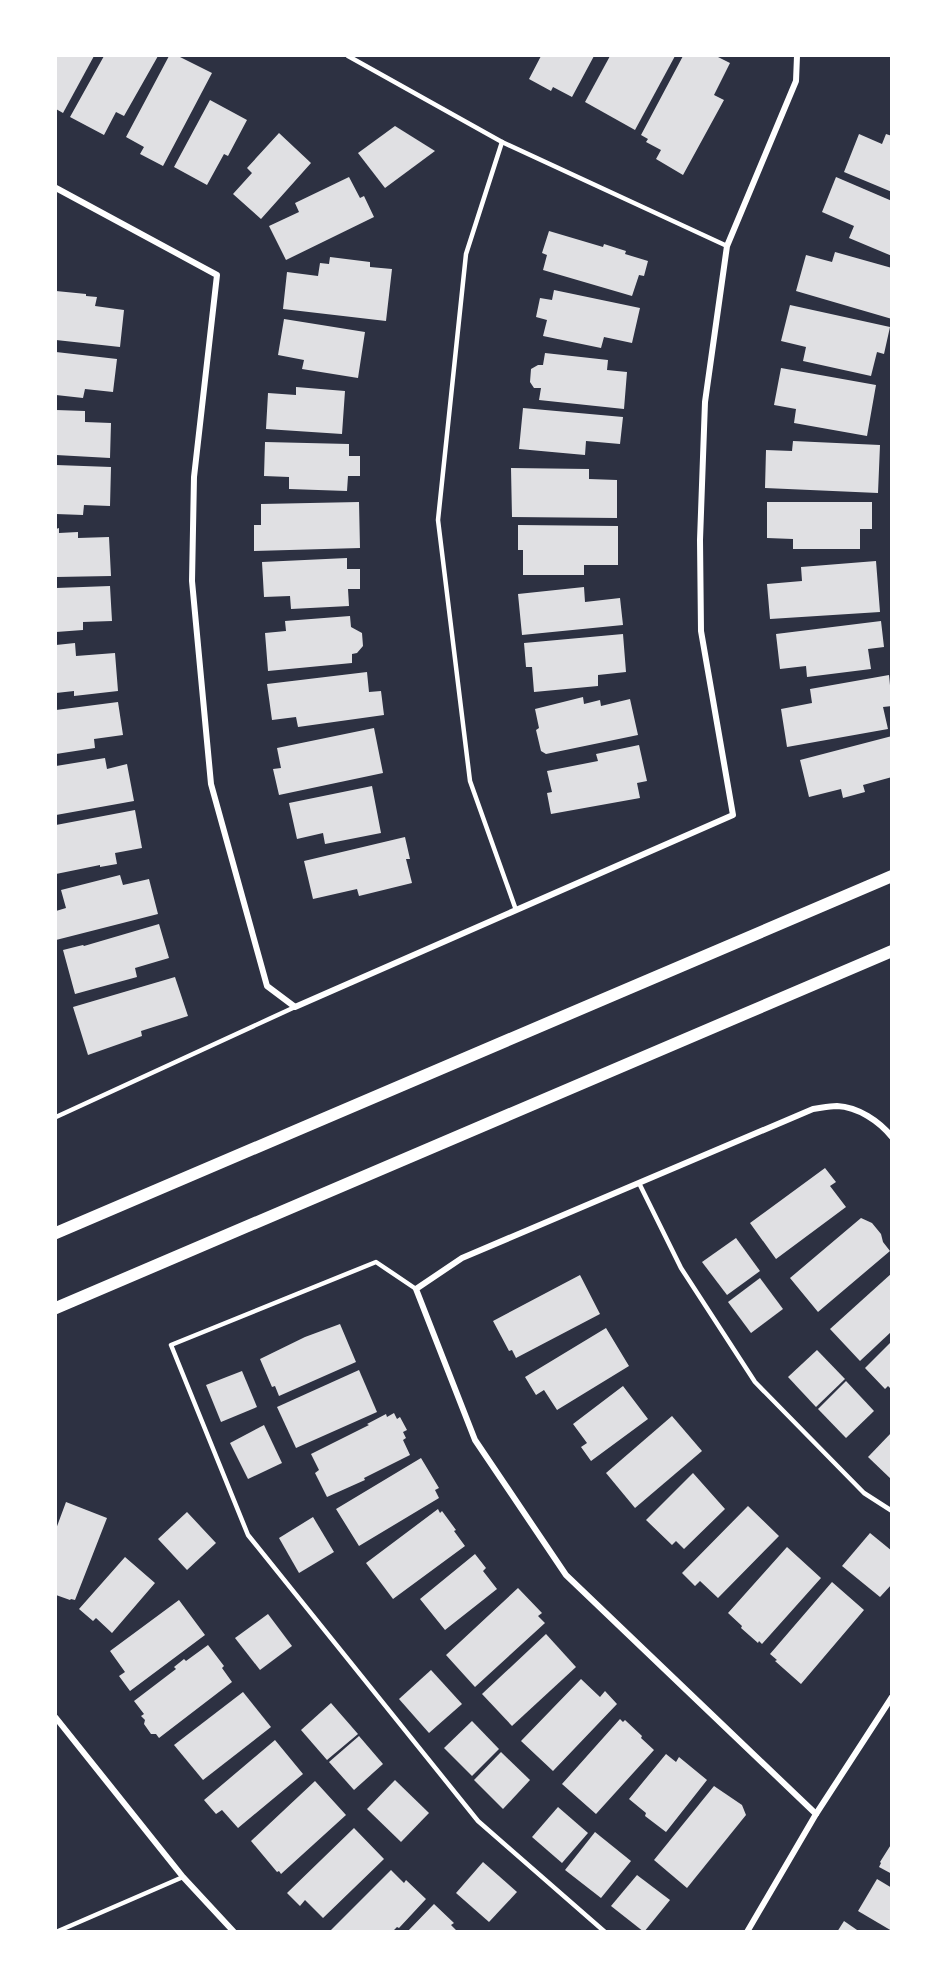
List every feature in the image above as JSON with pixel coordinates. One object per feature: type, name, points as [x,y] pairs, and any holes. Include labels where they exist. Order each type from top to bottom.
[{"type":"main road","points":[[56,1233],[891,876]]},
{"type":"main road","points":[[56,1308],[891,952]]},
{"type":"street","points":[[56,188],[218,275],[194,477],[192,558],[192,581],[210,773],[214,796],[267,986],[296,1007],[732,816],[701,631],[700,540],[705,402],[727,246],[796,81],[797,56]]},
{"type":"street","points":[[816,1814],[566,1575],[476,1440],[417,1289],[462,1258],[813,1109],[838,1106],[865,1114],[886,1130],[891,1137]]},
{"type":"street","points":[[747,1932],[816,1814],[891,1697]]},
{"type":"street","points":[[56,1718],[183,1877],[234,1932]]},
{"type":"lane","points":[[348,56],[502,142],[727,246]]},
{"type":"lane","points":[[502,142],[466,254],[438,520],[470,781],[516,910]]},
{"type":"lane","points":[[56,1117],[296,1007]]},
{"type":"lane","points":[[639,1184],[681,1268],[756,1382],[864,1493],[891,1511]]},
{"type":"lane","points":[[417,1289],[376,1262],[171,1345],[248,1535],[478,1821],[605,1932]]},
{"type":"lane","points":[[56,1932],[183,1877]]},
{"type":"building","points":[[56,56],[94,56],[63,113],[56,109]]},
{"type":"building","points":[[104,56],[158,56],[124,116],[116,112],[104,135],[70,117]]},
{"type":"building","points":[[169,56],[178,56],[212,73],[163,166],[140,154],[144,147],[126,137]]},
{"type":"building","points":[[541,56],[594,56],[572,97],[553,87],[551,91],[529,79]]},
{"type":"building","points":[[610,56],[675,56],[635,130],[585,102]]},
{"type":"building","points":[[683,56],[716,56],[730,63],[714,95],[724,100],[683,175],[656,159],[661,150],[646,142],[648,139],[641,135]]},
{"type":"building","points":[[210,100],[247,120],[228,156],[224,154],[207,185],[174,167]]},
{"type":"building","points":[[395,126],[435,151],[385,188],[358,153]]},
{"type":"building","points":[[279,133],[311,163],[261,219],[233,194],[252,173],[247,168]]},
{"type":"building","points":[[859,134],[882,144],[886,134],[892,136],[892,192],[844,172]]},
{"type":"building","points":[[349,177],[360,198],[364,196],[374,217],[286,260],[269,226],[299,212],[295,203]]},
{"type":"building","points":[[836,177],[892,201],[892,256],[849,238],[854,226],[822,212]]},
{"type":"building","points":[[549,231],[603,247],[604,244],[648,261],[644,276],[639,275],[632,296],[543,270],[547,255],[542,253]]},
{"type":"building","points":[[835,252],[892,268],[892,319],[796,291],[806,255],[832,262]]},
{"type":"building","points":[[330,257],[370,262],[370,267],[392,269],[386,321],[283,309],[287,272],[318,276],[320,263],[329,264]]},
{"type":"building","points":[[554,290],[640,308],[632,343],[604,337],[601,348],[543,336],[547,320],[536,317],[540,298],[552,300]]},
{"type":"building","points":[[56,291],[97,297],[95,306],[124,310],[120,347],[56,340]]},
{"type":"building","points":[[790,305],[890,327],[884,354],[877,352],[871,376],[803,361],[806,347],[781,341]]},
{"type":"building","points":[[284,319],[365,332],[358,378],[302,369],[304,360],[278,355]]},
{"type":"building","points":[[56,352],[117,359],[113,392],[85,389],[83,398],[56,395]]},
{"type":"building","points":[[545,353],[608,360],[607,370],[627,372],[624,409],[539,400],[541,388],[534,388],[530,382],[531,369],[543,365]]},
{"type":"building","points":[[781,368],[876,385],[867,436],[794,423],[796,409],[774,405]]},
{"type":"building","points":[[296,387],[345,391],[342,434],[266,429],[268,393],[296,395]]},
{"type":"building","points":[[523,408],[623,417],[620,444],[586,441],[585,455],[519,449]]},
{"type":"building","points":[[56,410],[85,411],[85,422],[111,423],[110,458],[56,455]]},
{"type":"building","points":[[793,441],[880,445],[878,493],[765,488],[766,450],[792,451]]},
{"type":"building","points":[[265,442],[349,444],[349,456],[360,456],[360,476],[348,476],[347,491],[289,489],[289,477],[264,476]]},
{"type":"building","points":[[56,465],[111,467],[110,506],[84,505],[83,515],[56,514]]},
{"type":"building","points":[[511,468],[589,469],[589,479],[617,480],[617,518],[512,517]]},
{"type":"building","points":[[359,502],[360,548],[254,551],[254,525],[261,525],[261,504]]},
{"type":"building","points":[[767,502],[872,502],[872,529],[860,529],[860,549],[793,549],[793,539],[767,538]]},
{"type":"building","points":[[518,525],[618,526],[618,565],[584,565],[584,575],[523,575],[523,550],[518,550]]},
{"type":"building","points":[[59,528],[59,533],[78,532],[78,538],[109,537],[111,576],[56,577],[56,529]]},
{"type":"building","points":[[347,558],[347,569],[360,569],[360,589],[348,589],[349,606],[291,609],[290,596],[264,597],[262,562]]},
{"type":"building","points":[[876,561],[880,612],[770,619],[767,584],[802,581],[801,567]]},
{"type":"building","points":[[110,586],[112,621],[83,622],[83,630],[56,632],[56,588]]},
{"type":"building","points":[[584,587],[585,602],[620,598],[623,625],[522,635],[518,594]]},
{"type":"building","points":[[350,616],[351,627],[362,633],[363,646],[357,653],[352,654],[352,663],[268,671],[265,633],[286,631],[285,621]]},
{"type":"building","points":[[881,621],[884,647],[868,649],[871,669],[807,677],[806,666],[780,669],[776,634]]},
{"type":"building","points":[[623,634],[626,672],[598,675],[598,686],[534,692],[532,667],[526,667],[524,643]]},
{"type":"building","points":[[75,643],[76,656],[115,653],[118,691],[74,696],[74,691],[56,693],[56,645]]},
{"type":"building","points":[[367,672],[369,692],[381,691],[384,715],[298,727],[296,717],[272,720],[267,684]]},
{"type":"building","points":[[889,675],[892,706],[883,707],[888,729],[787,747],[781,709],[812,703],[810,689]]},
{"type":"building","points":[[583,697],[584,704],[600,700],[601,706],[630,699],[638,735],[546,754],[541,751],[536,730],[539,728],[535,709]]},
{"type":"building","points":[[118,702],[123,735],[94,739],[95,748],[56,754],[56,710]]},
{"type":"building","points":[[374,728],[383,773],[279,795],[273,769],[281,768],[277,748]]},
{"type":"building","points":[[892,736],[892,777],[863,785],[865,792],[843,798],[841,789],[809,797],[800,760]]},
{"type":"building","points":[[639,745],[647,781],[637,783],[640,798],[551,814],[547,793],[552,792],[547,771],[598,761],[596,754]]},
{"type":"building","points":[[105,758],[107,769],[127,764],[134,801],[56,815],[56,766]]},
{"type":"building","points":[[372,786],[381,833],[325,844],[323,833],[297,839],[289,803]]},
{"type":"building","points":[[135,810],[142,848],[115,853],[117,864],[56,874],[56,825]]},
{"type":"building","points":[[405,837],[410,859],[406,859],[412,883],[359,896],[357,889],[313,899],[304,861]]},
{"type":"building","points":[[120,875],[123,885],[149,879],[158,914],[56,940],[56,911],[66,908],[61,890]]},
{"type":"building","points":[[159,924],[169,958],[135,968],[137,977],[75,994],[63,950]]},
{"type":"building","points":[[175,977],[188,1016],[141,1031],[142,1036],[88,1055],[73,1007]]},
{"type":"building","points":[[825,1168],[836,1182],[830,1186],[846,1207],[776,1259],[750,1223]]},
{"type":"building","points":[[861,1218],[872,1223],[890,1251],[818,1312],[790,1278]]},
{"type":"building","points":[[736,1238],[760,1271],[727,1295],[702,1262]]},
{"type":"building","points":[[892,1273],[892,1331],[860,1361],[830,1329]]},
{"type":"building","points":[[580,1275],[600,1314],[516,1358],[512,1350],[509,1351],[493,1321]]},
{"type":"building","points":[[760,1278],[783,1309],[751,1333],[728,1302]]},
{"type":"building","points":[[340,1324],[356,1362],[279,1396],[275,1386],[272,1387],[260,1359],[305,1337]]},
{"type":"building","points":[[606,1328],[629,1366],[557,1410],[544,1390],[536,1395],[525,1377]]},
{"type":"building","points":[[892,1341],[892,1390],[888,1386],[885,1389],[865,1368]]},
{"type":"building","points":[[817,1350],[845,1379],[816,1407],[788,1377]]},
{"type":"building","points":[[359,1370],[377,1412],[296,1448],[277,1407]]},
{"type":"building","points":[[242,1371],[257,1407],[221,1422],[206,1385]]},
{"type":"building","points":[[846,1381],[874,1411],[846,1438],[818,1409]]},
{"type":"building","points":[[623,1386],[648,1419],[591,1461],[581,1447],[587,1443],[573,1424]]},
{"type":"building","points":[[394,1413],[397,1419],[400,1417],[407,1430],[403,1432],[406,1438],[403,1440],[410,1455],[364,1478],[365,1480],[327,1497],[315,1473],[319,1470],[311,1454],[386,1414],[387,1417]]},
{"type":"building","points":[[672,1416],[702,1451],[635,1508],[606,1473]]},
{"type":"building","points":[[264,1425],[282,1463],[248,1479],[230,1443]]},
{"type":"building","points":[[892,1432],[892,1480],[868,1457]]},
{"type":"building","points":[[421,1458],[439,1488],[435,1490],[439,1498],[359,1546],[336,1509]]},
{"type":"building","points":[[693,1473],[725,1509],[684,1549],[676,1541],[672,1545],[646,1520]]},
{"type":"building","points":[[66,1502],[107,1518],[75,1600],[56,1595],[56,1529]]},
{"type":"building","points":[[748,1506],[779,1536],[718,1598],[700,1581],[695,1586],[682,1573]]},
{"type":"building","points":[[438,1509],[456,1530],[454,1531],[465,1546],[393,1599],[366,1563]]},
{"type":"building","points":[[187,1512],[216,1543],[187,1570],[158,1539]]},
{"type":"building","points":[[313,1517],[334,1552],[299,1573],[279,1538]]},
{"type":"building","points":[[870,1533],[892,1551],[892,1584],[880,1597],[842,1566]]},
{"type":"building","points":[[787,1547],[821,1578],[762,1644],[759,1641],[758,1643],[728,1613]]},
{"type":"building","points":[[475,1554],[486,1568],[483,1571],[497,1589],[445,1630],[420,1599]]},
{"type":"building","points":[[125,1557],[155,1583],[112,1633],[96,1618],[93,1621],[79,1609]]},
{"type":"building","points":[[832,1582],[864,1610],[801,1684],[770,1654]]},
{"type":"building","points":[[518,1588],[542,1613],[538,1616],[545,1623],[475,1687],[446,1655]]},
{"type":"building","points":[[179,1600],[205,1635],[130,1691],[119,1676],[125,1672],[110,1651]]},
{"type":"building","points":[[268,1614],[292,1646],[260,1670],[235,1638]]},
{"type":"building","points":[[546,1634],[576,1667],[512,1726],[482,1694]]},
{"type":"building","points":[[208,1645],[224,1666],[222,1668],[232,1682],[159,1738],[156,1734],[151,1734],[141,1716],[144,1714],[134,1701],[176,1669],[174,1667],[184,1659],[186,1661]]},
{"type":"building","points":[[431,1670],[462,1704],[429,1733],[399,1699]]},
{"type":"building","points":[[581,1679],[600,1697],[605,1691],[617,1704],[553,1771],[521,1741]]},
{"type":"building","points":[[243,1692],[271,1727],[203,1780],[174,1745]]},
{"type":"building","points":[[331,1703],[358,1734],[327,1760],[301,1730]]},
{"type":"building","points":[[620,1719],[623,1722],[625,1720],[654,1750],[596,1814],[562,1784]]},
{"type":"building","points":[[472,1721],[499,1749],[472,1776],[444,1748]]},
{"type":"building","points":[[359,1736],[383,1764],[354,1790],[329,1762]]},
{"type":"building","points":[[275,1740],[303,1774],[238,1828],[222,1810],[216,1814],[204,1800]]},
{"type":"building","points":[[501,1752],[530,1780],[503,1809],[474,1780]]},
{"type":"building","points":[[666,1754],[676,1762],[679,1757],[707,1780],[666,1832],[645,1816],[646,1813],[629,1799]]},
{"type":"building","points":[[395,1780],[429,1813],[401,1842],[367,1809]]},
{"type":"building","points":[[315,1781],[346,1815],[281,1874],[251,1841]]},
{"type":"building","points":[[714,1786],[742,1805],[746,1815],[687,1888],[654,1860]]},
{"type":"building","points":[[558,1807],[588,1833],[562,1863],[532,1837]]},
{"type":"building","points":[[354,1828],[384,1859],[323,1918],[305,1900],[300,1906],[287,1893]]},
{"type":"building","points":[[595,1832],[631,1861],[601,1898],[565,1870]]},
{"type":"building","points":[[892,1843],[892,1874],[879,1867]]},
{"type":"building","points":[[483,1862],[517,1892],[489,1922],[456,1893]]},
{"type":"building","points":[[391,1870],[404,1883],[406,1880],[426,1899],[399,1928],[397,1927],[392,1932],[329,1932]]},
{"type":"building","points":[[637,1875],[670,1900],[644,1932],[611,1906]]},
{"type":"building","points":[[877,1879],[892,1888],[892,1931],[858,1911]]},
{"type":"building","points":[[434,1904],[454,1923],[451,1925],[458,1932],[407,1932]]},
{"type":"building","points":[[844,1921],[860,1932],[837,1932]]}]
